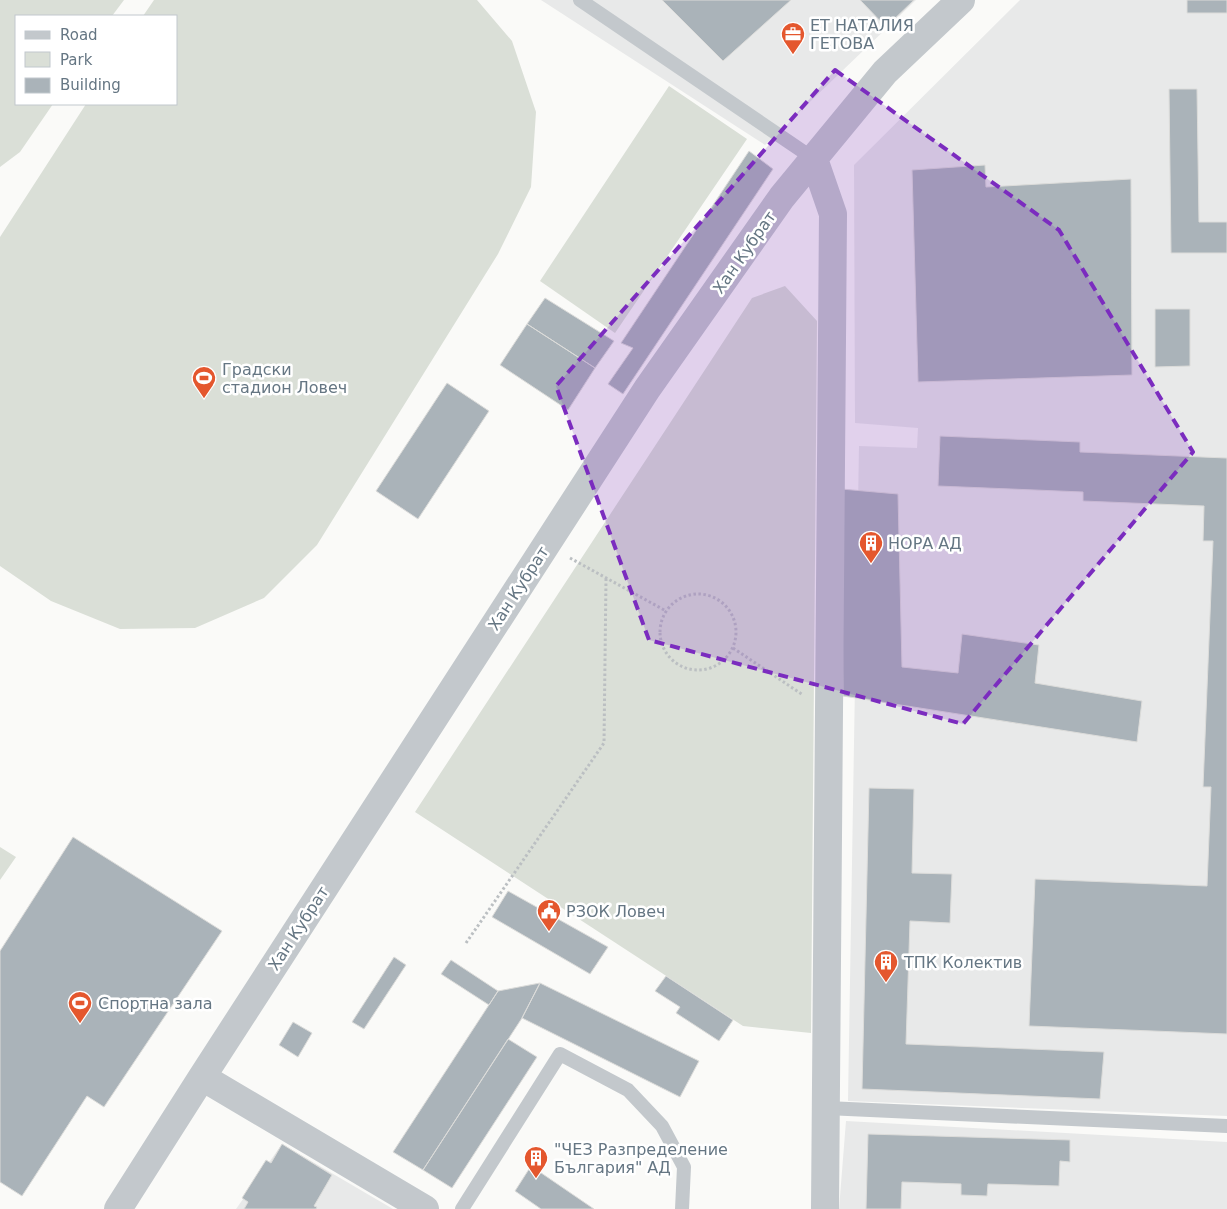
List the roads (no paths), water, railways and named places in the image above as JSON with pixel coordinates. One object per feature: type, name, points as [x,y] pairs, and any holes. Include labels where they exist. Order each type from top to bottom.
[{"type":"street","name":"Хан Кубрат","points":[[118,1209],[647,389],[782,197],[885,72],[961,0]]},
{"type":"street","points":[[814,159],[832,214],[825,1209]]},
{"type":"street","points":[[202,1077],[425,1209]]},
{"type":"lane","points":[[580,0],[814,159]]},
{"type":"lane","points":[[462,1209],[560,1054],[628,1090],[662,1126],[684,1167],[682,1209]]},
{"type":"lane","points":[[826,1108],[1227,1126]]},
{"type":"place","name":"ЕТ НАТАЛИЯ ГЕТОВА","points":[[793,55]]},
{"type":"place","name":"Градски стадион Ловеч","points":[[204,399]]},
{"type":"place","name":"НОРА АД","points":[[871,564]]},
{"type":"place","name":"РЗОК Ловеч","points":[[549,932]]},
{"type":"place","name":"ТПК Колектив","points":[[886,983]]},
{"type":"place","name":"Спортна зала","points":[[80,1024]]},
{"type":"place","name":"\"ЧЕЗ Разпределение България\" АД","points":[[536,1179]]}]
